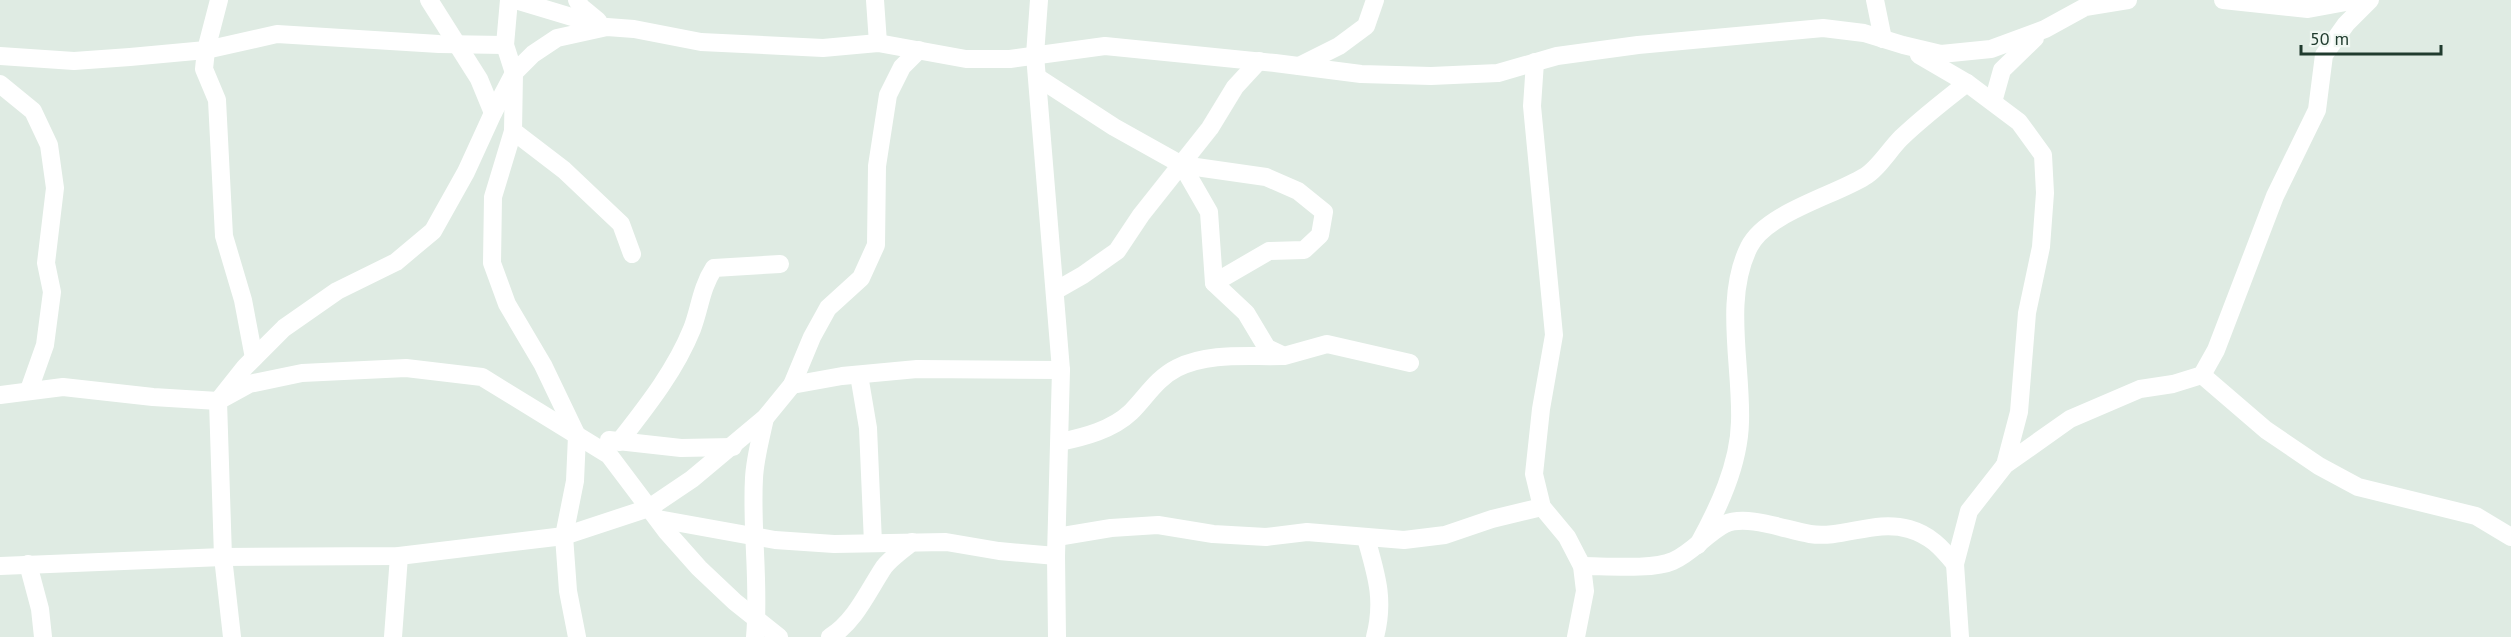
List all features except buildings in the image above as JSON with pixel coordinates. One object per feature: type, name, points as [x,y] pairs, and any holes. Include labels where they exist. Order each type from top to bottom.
[{"type":"street","points":[[219,0],[206,50],[204,69],[217,100],[224,236],[243,300],[254,358]]},
{"type":"street","points":[[429,0],[479,79],[493,113]]},
{"type":"street","points":[[509,0],[505,45],[514,73],[513,131],[493,196],[492,263],[507,303],[543,365],[577,436],[575,481],[564,536],[568,591],[577,637]]},
{"type":"street","points":[[515,0],[607,27],[634,29],[701,42],[823,48],[878,43],[966,59],[1010,59],[1105,46],[1259,61],[1361,74],[1431,76],[1498,73],[1557,56],[1638,45],[1812,29],[1864,33],[1941,54],[1991,49],[2044,29],[2091,3],[2128,0]]},
{"type":"street","points":[[577,0],[581,7],[607,27]]},
{"type":"street","points":[[875,0],[878,43]]},
{"type":"street","points":[[1039,0],[1035,54],[1061,370],[1056,556],[1057,637]]},
{"type":"street","points":[[1299,66],[1339,46],[1366,26],[1375,0]]},
{"type":"street","points":[[1875,0],[1883,39]]},
{"type":"street","points":[[2223,0],[2308,9],[2357,0]]},
{"type":"street","points":[[1960,637],[1955,564],[1969,511],[2005,465],[2070,419],[2140,389],[2173,384],[2202,375],[2216,350],[2275,196],[2317,110],[2324,55],[2346,24],[2370,0]]},
{"type":"street","points":[[232,637],[223,557],[218,401],[254,358],[284,328],[337,291],[396,262],[433,231],[466,172],[514,73],[533,54],[557,38],[607,27]]},
{"type":"street","points":[[1993,102],[2002,70],[2044,29]]},
{"type":"street","points":[[0,56],[74,61],[206,50],[277,34],[459,45],[505,45]]},
{"type":"street","points":[[1903,45],[1967,82],[2019,122],[2043,155],[2045,193],[2041,247],[2027,313],[2019,412],[2005,465]]},
{"type":"street","points":[[0,566],[223,557],[399,556],[564,536],[653,513],[765,418],[792,385],[812,337],[828,308],[861,278],[876,245],[877,166],[888,95],[902,67],[919,50]]},
{"type":"street","points":[[1055,291],[1117,251],[1141,215],[1210,128],[1235,87],[1259,61]]},
{"type":"street","points":[[1535,62],[1532,106],[1554,335],[1541,409],[1534,474],[1542,507],[1567,537],[1582,566],[1585,591],[1576,637]]},
{"type":"street","points":[[1037,77],[1114,128],[1182,165],[1266,177],[1298,191],[1324,212],[1320,235],[1304,250],[1269,251],[1214,283]]},
{"type":"street","points":[[1698,545],[1720,506],[1731,470],[1741,423],[1737,365],[1736,284],[1749,245],[1769,225],[1814,200],[1866,177],[1920,120],[1967,82]]},
{"type":"street","points":[[0,84],[33,111],[49,145],[55,188],[46,263],[52,292],[45,345],[29,390]]},
{"type":"street","points":[[513,131],[564,170],[621,224],[632,254]]},
{"type":"street","points":[[1182,165],[1209,212],[1214,283],[1246,313],[1267,348],[1284,356]]},
{"type":"street","points":[[619,442],[661,389],[692,329],[704,283],[714,268],[780,264]]},
{"type":"street","points":[[1060,442],[1093,435],[1130,413],[1149,388],[1177,368],[1206,358],[1284,356],[1327,344],[1410,363]]},
{"type":"street","points":[[0,395],[63,387],[153,397],[218,401],[249,384],[302,373],[406,368],[482,377],[609,455],[699,568],[735,602],[756,628],[779,637]]},
{"type":"street","points":[[792,385],[917,369],[1061,370]]},
{"type":"street","points":[[859,375],[868,428],[873,543]]},
{"type":"street","points":[[2202,375],[2266,430],[2319,466],[2358,487],[2476,516],[2511,537]]},
{"type":"street","points":[[756,628],[757,560],[754,536],[754,475],[765,418]]},
{"type":"street","points":[[577,436],[681,448],[733,447]]},
{"type":"street","points":[[1057,537],[1111,528],[1158,525],[1213,534],[1266,537],[1307,532],[1404,540],[1445,535],[1492,519],[1542,507]]},
{"type":"street","points":[[653,513],[775,540],[834,544],[946,542],[999,551],[1056,556]]},
{"type":"street","points":[[1582,566],[1634,566],[1671,562],[1725,524],[1749,522],[1812,535],[1874,526],[1908,528],[1936,540],[1955,564]]},
{"type":"street","points":[[1366,538],[1380,588],[1380,617],[1375,637]]},
{"type":"street","points":[[830,637],[841,631],[886,565],[912,542]]},
{"type":"street","points":[[393,637],[399,556]]},
{"type":"street","points":[[28,564],[40,609],[42,637]]}]
